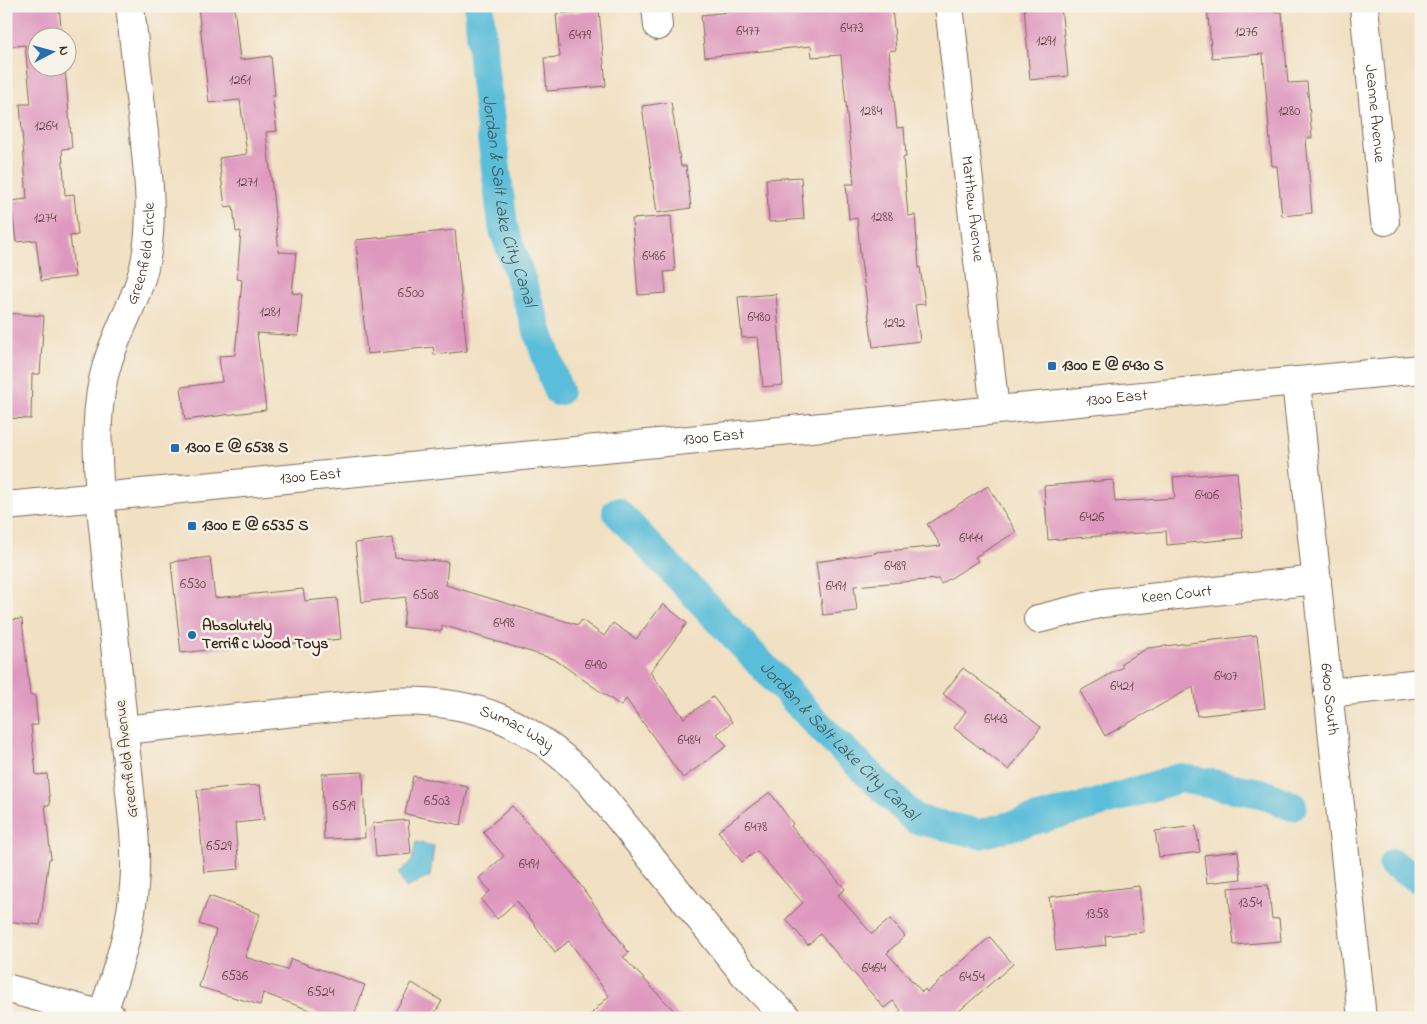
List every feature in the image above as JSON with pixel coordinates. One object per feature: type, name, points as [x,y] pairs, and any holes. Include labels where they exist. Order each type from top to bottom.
[{"type":"street","name":"Greenfield Circle","points":[[100,497],[97,444],[100,396],[111,352],[138,291],[150,230],[149,186],[130,6]]},
{"type":"street","name":"Matthew Avenue","points":[[949,6],[995,410]]},
{"type":"street","name":"Jeanne Avenue","points":[[1364,6],[1385,221]]},
{"type":"street","name":"1300 East","points":[[6,506],[1421,369]]},
{"type":"street","name":"6400 South","points":[[1296,381],[1362,1018]]},
{"type":"street","name":"Greenfield Avenue","points":[[100,497],[136,852],[134,894],[126,939],[106,1017]]},
{"type":"street","name":"Keen Court","points":[[1038,619],[1103,603],[1317,580]]},
{"type":"street","points":[[1328,693],[1421,683]]},
{"type":"street","name":"Sumac Way","points":[[124,730],[389,702],[441,703],[492,715],[519,727],[545,742],[568,760],[590,782],[744,976],[787,1018]]},
{"type":"street","points":[[6,988],[106,1017]]},
{"type":"water","points":[[416,842],[434,846],[430,876],[406,888],[398,874],[412,861]]},
{"type":"building","points":[[59,6],[61,28],[28,28],[28,74],[25,45],[6,47],[6,7]]},
{"type":"building","points":[[198,6],[234,6],[240,60],[271,56],[275,96],[272,96],[277,131],[266,132],[279,252],[296,253],[292,293],[302,294],[298,336],[257,333],[266,410],[185,420],[181,387],[222,382],[219,356],[235,355],[242,280],[237,279],[241,231],[236,232],[233,206],[225,207],[219,158],[247,154],[240,100],[209,103]]},
{"type":"building","points":[[785,6],[892,6],[896,50],[889,51],[897,128],[904,127],[906,157],[903,157],[908,216],[915,215],[919,268],[925,304],[915,305],[920,341],[873,347],[857,218],[849,219],[846,184],[854,184],[841,55],[812,57],[811,46],[705,57],[701,15]]},
{"type":"building","points":[[1024,6],[1061,6],[1068,76],[1030,80]]},
{"type":"building","points":[[1207,6],[1274,6],[1274,12],[1282,12],[1288,83],[1307,82],[1312,138],[1306,138],[1312,213],[1282,216],[1277,166],[1272,166],[1263,54],[1212,58]]},
{"type":"building","points":[[599,10],[606,86],[547,91],[544,58],[560,57],[556,14]]},
{"type":"building","points":[[28,78],[66,78],[72,148],[62,149],[65,195],[74,194],[78,235],[70,236],[75,277],[41,281],[36,240],[16,242],[11,201],[27,199],[20,104],[31,104]]},
{"type":"building","points":[[671,102],[681,166],[686,166],[691,208],[657,213],[642,106]]},
{"type":"building","points":[[801,177],[804,219],[769,222],[766,179]]},
{"type":"building","points":[[671,216],[675,271],[664,272],[666,293],[638,295],[632,219]]},
{"type":"building","points":[[455,230],[467,351],[434,355],[433,347],[367,354],[356,240]]},
{"type":"building","points":[[776,294],[783,385],[763,387],[758,337],[742,338],[738,297]]},
{"type":"building","points":[[6,313],[44,316],[40,374],[32,374],[31,419],[6,418]]},
{"type":"building","points":[[1237,472],[1243,538],[1167,545],[1166,531],[1048,540],[1044,486],[1113,480],[1115,502],[1175,498],[1173,477]]},
{"type":"building","points":[[988,486],[1016,532],[975,557],[978,561],[941,584],[938,579],[854,586],[857,611],[823,615],[816,562],[876,552],[941,546],[927,524]]},
{"type":"building","points":[[393,538],[395,557],[448,562],[446,585],[578,625],[582,620],[604,636],[613,623],[636,639],[663,604],[687,623],[650,672],[684,718],[713,697],[732,722],[717,734],[727,746],[683,778],[626,699],[621,706],[554,659],[442,625],[442,631],[403,627],[406,597],[362,602],[355,543]]},
{"type":"building","points":[[210,557],[215,598],[303,589],[305,601],[337,598],[341,639],[261,647],[261,644],[181,653],[171,562]]},
{"type":"building","points":[[22,619],[30,695],[35,695],[38,725],[31,725],[36,775],[47,774],[50,805],[45,805],[51,859],[49,859],[40,925],[6,921],[6,875],[12,838],[6,790],[6,620]]},
{"type":"building","points":[[1257,635],[1265,708],[1197,716],[1193,687],[1105,736],[1080,691],[1123,667],[1121,663],[1148,648]]},
{"type":"building","points":[[963,668],[1041,727],[1009,770],[954,728],[966,711],[943,694]]},
{"type":"building","points":[[363,772],[365,838],[324,839],[322,774]]},
{"type":"building","points":[[413,776],[468,787],[461,825],[405,814]]},
{"type":"building","points":[[260,785],[264,820],[235,823],[239,869],[204,872],[197,790]]},
{"type":"building","points":[[770,792],[793,824],[791,826],[845,889],[838,895],[872,934],[890,919],[905,936],[887,953],[922,992],[925,989],[927,992],[990,937],[1013,964],[951,1018],[893,1018],[901,1010],[893,1001],[884,1008],[820,934],[808,945],[786,919],[803,903],[757,851],[742,862],[718,831]]},
{"type":"building","points":[[512,806],[571,872],[629,953],[623,957],[681,1018],[587,1018],[609,996],[569,941],[555,952],[517,901],[497,919],[481,900],[490,891],[479,878],[504,856],[483,832]]},
{"type":"building","points":[[408,820],[411,854],[376,857],[373,823]]},
{"type":"building","points":[[1196,826],[1200,852],[1159,857],[1155,831]]},
{"type":"building","points":[[1238,851],[1241,879],[1207,883],[1204,855]]},
{"type":"building","points":[[1268,885],[1272,919],[1279,918],[1281,941],[1234,945],[1228,888]]},
{"type":"building","points":[[1139,886],[1144,932],[1105,936],[1106,945],[1056,951],[1049,897]]},
{"type":"building","points":[[209,896],[260,914],[245,957],[287,970],[291,959],[365,985],[353,1018],[331,1018],[263,993],[260,1005],[199,987],[216,930],[199,924]]},
{"type":"building","points":[[412,983],[442,1001],[432,1018],[391,1018]]},
{"type":"waterway","name":"Jordan & Salt Lake City Canal","points":[[479,6],[484,72],[503,226],[558,391]]},
{"type":"waterway","name":"Jordan & Salt Lake City Canal","points":[[617,512],[829,736],[915,819],[980,834],[1092,805],[1180,778],[1261,793],[1292,806]]},
{"type":"waterway","name":"Jordan & Salt Lake City Canal","points":[[1393,864],[1421,880]]},
{"type":"place","name":"1300 E @ 6430 S","points":[[1052,366]]},
{"type":"place","name":"1300 E @ 6538 S","points":[[175,448]]},
{"type":"place","name":"1300 E @ 6535 S","points":[[192,526]]},
{"type":"place","name":"Absolutely Terrific Wood Toys","points":[[192,635]]}]
